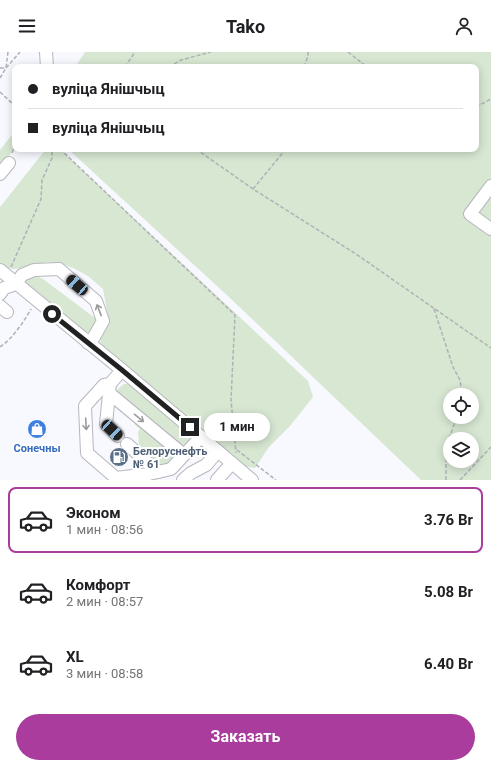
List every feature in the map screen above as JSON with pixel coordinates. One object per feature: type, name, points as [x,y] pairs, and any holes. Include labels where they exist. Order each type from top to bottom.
[{"type":"street","points":[[46,52],[47,64]]},
{"type":"street","points":[[0,174],[9,163]]},
{"type":"street","points":[[491,186],[470,214],[491,229]]},
{"type":"street","points":[[5,269],[5,288]]},
{"type":"street","points":[[5,288],[22,275],[34,270],[59,270],[96,301],[103,321],[94,337],[88,343]]},
{"type":"street","points":[[5,288],[88,343],[252,480]]},
{"type":"street","points":[[122,370],[110,389],[106,424],[158,472]]},
{"type":"street","points":[[184,455],[104,385],[85,406],[87,453],[116,478],[149,474],[171,469],[201,437]]},
{"type":"street","points":[[184,480],[191,473],[206,465],[218,451]]},
{"type":"street","points":[[206,465],[218,479],[234,465]]},
{"type":"path","points":[[6,68],[8,52]]},
{"type":"path","points":[[0,78],[6,68],[20,52]]},
{"type":"path","points":[[127,64],[135,52]]},
{"type":"path","points":[[175,64],[182,60],[211,52]]},
{"type":"path","points":[[305,64],[308,52]]},
{"type":"path","points":[[348,52],[364,64]]},
{"type":"path","points":[[0,68],[6,68]]},
{"type":"path","points":[[0,92],[12,103]]},
{"type":"path","points":[[479,105],[491,99]]},
{"type":"path","points":[[5,269],[41,199],[42,180],[52,158],[52,152]]},
{"type":"path","points":[[63,152],[235,315],[231,400],[237,450],[234,465]]},
{"type":"path","points":[[200,152],[253,189],[356,254],[491,348]]},
{"type":"path","points":[[253,189],[283,152]]},
{"type":"path","points":[[0,347],[16,333],[33,305]]},
{"type":"path","points":[[434,309],[453,368],[460,380],[461,388]]},
{"type":"path","points":[[446,480],[446,446],[454,424]]},
{"type":"path","points":[[460,480],[491,447]]},
{"type":"path","points":[[237,450],[276,480]]},
{"type":"green space","points":[[85,52],[491,52],[491,480],[421,480],[230,298],[71,152],[479,152],[479,64],[77,64]]},
{"type":"green space","points":[[12,135],[12,152],[0,168],[0,150]]},
{"type":"green space","points":[[44,152],[63,152],[308,381],[313,397],[290,426],[269,447],[255,468],[242,466],[100,345],[101,339],[109,323],[103,289],[88,276],[59,263],[47,262],[28,268],[13,269],[0,263],[0,207]]},
{"type":"green space","points":[[33,276],[43,279],[95,318],[93,329],[89,332],[83,331],[26,284],[26,281]]},
{"type":"green space","points":[[124,384],[133,386],[191,436],[189,442],[181,445],[116,392]]},
{"type":"green space","points":[[137,422],[179,455],[167,465],[159,465],[151,461],[140,448],[138,432],[140,429],[134,424]]},
{"type":"place","name":"Сонечны","points":[[37,429]]},
{"type":"place","name":"Белоруснефть № 61","points":[[119,457]]},
{"type":"route","points":[[52,314],[190,427]]}]
